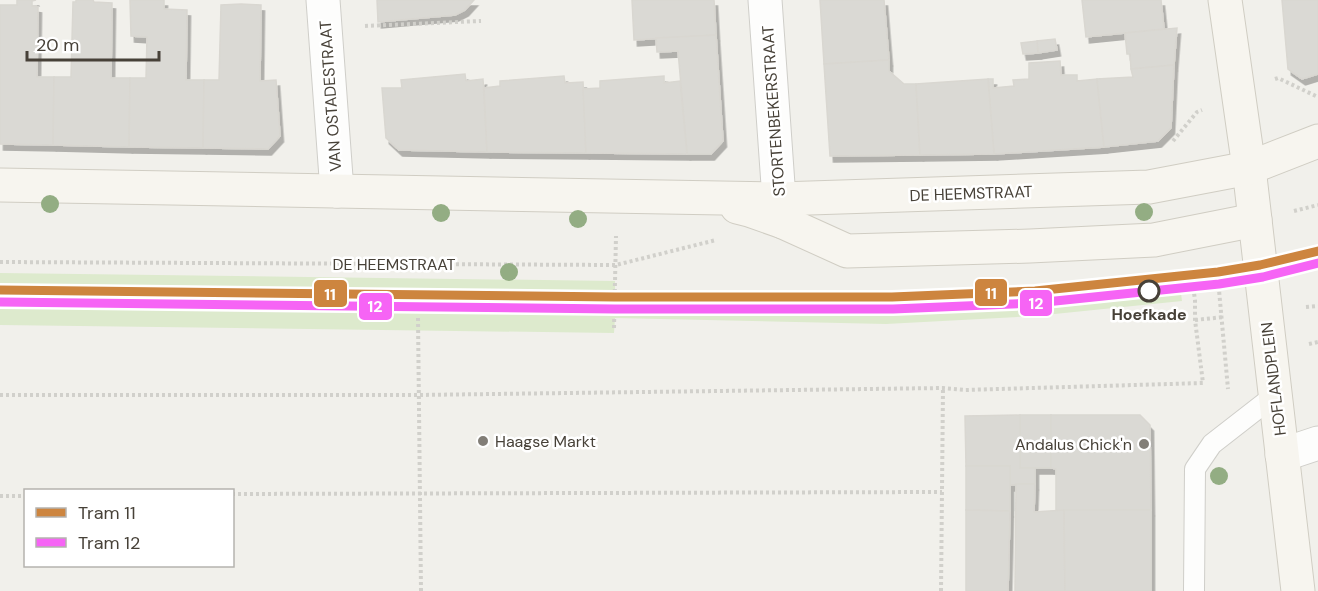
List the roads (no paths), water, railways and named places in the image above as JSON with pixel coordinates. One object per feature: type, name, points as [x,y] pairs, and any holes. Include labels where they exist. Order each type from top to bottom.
[{"type":"street","name":"STORTENBEKERSTRAAT","points":[[765,0],[781,211]]},
{"type":"street","points":[[1225,0],[1250,168]]},
{"type":"street","name":"VAN OSTADESTRAAT","points":[[324,14],[337,191]]},
{"type":"street","name":"DE HEEMSTRAAT","points":[[0,185],[691,197],[781,211],[1149,187],[1250,168],[1318,141]]},
{"type":"street","name":"HOFLANDPLEIN","points":[[1250,168],[1298,591]]},
{"type":"street","name":"DE HEEMSTRAAT","points":[[781,211],[847,251],[1154,240],[1255,220]]},
{"type":"street","points":[[1282,455],[1318,443]]},
{"type":"lane","points":[[1194,591],[1195,469],[1212,444],[1275,395]]},
{"type":"tram line","name":"11","points":[[0,290],[615,297],[892,297],[1035,291],[1218,272],[1318,251]]},
{"type":"tram line","name":"12","points":[[0,302],[615,309],[893,309],[1036,303],[1219,284],[1263,277],[1318,263]]},
{"type":"place","name":"Hoefkade","points":[[1149,291]]},
{"type":"place","name":"Haagse Markt","points":[[483,441]]},
{"type":"place","name":"Andalus Chick'n","points":[[1144,444]]}]
